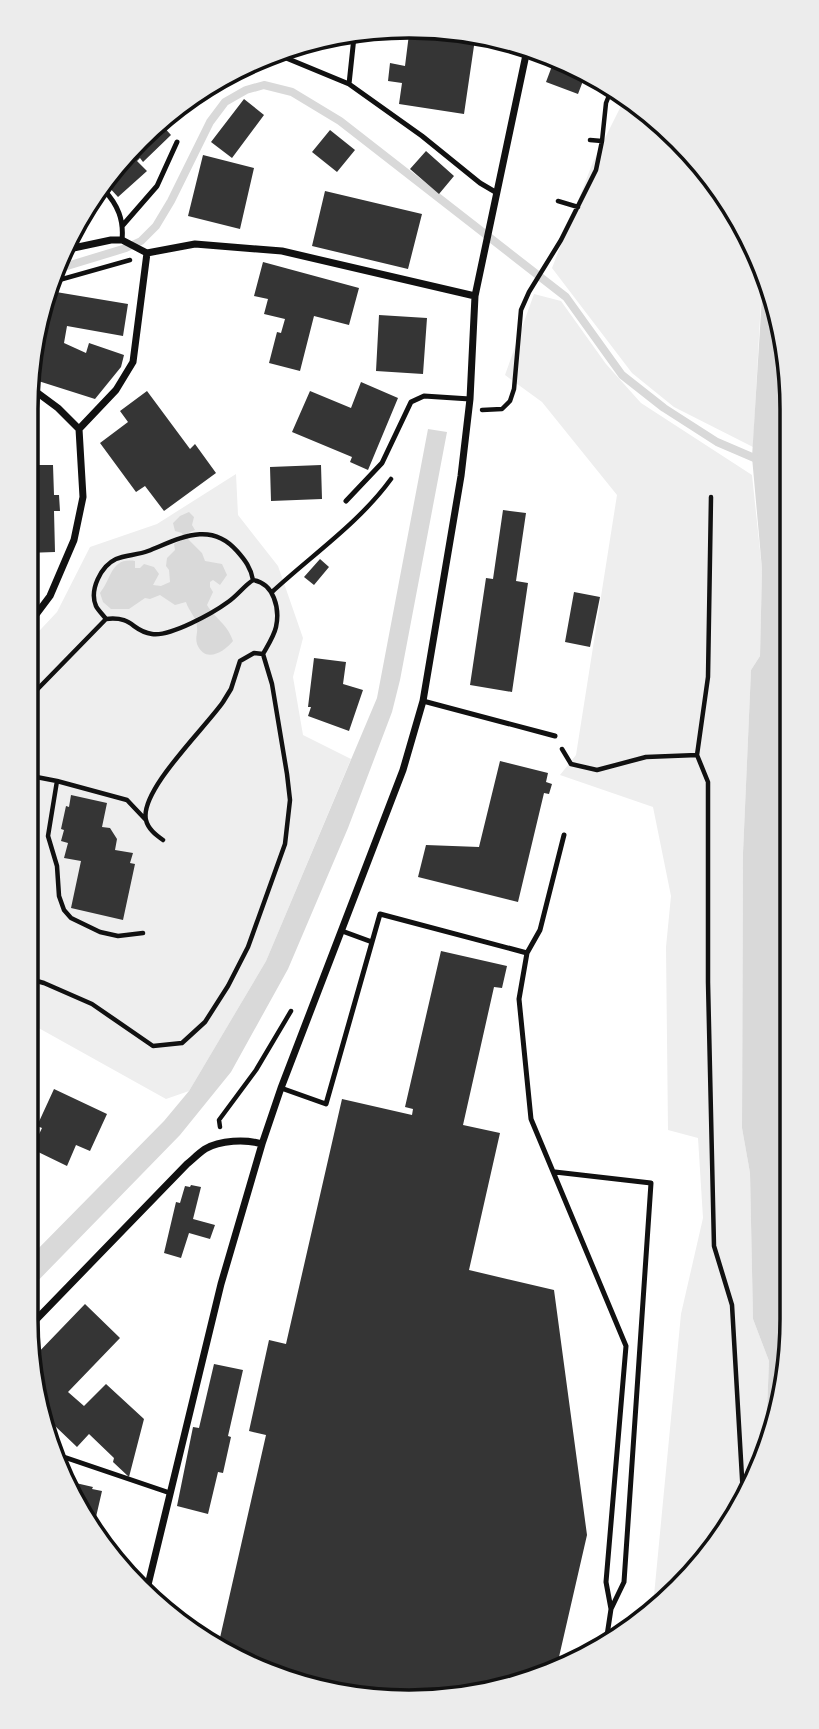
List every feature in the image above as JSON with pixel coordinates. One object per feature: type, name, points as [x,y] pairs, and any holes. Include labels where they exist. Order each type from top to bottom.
[{"type":"street","points":[[148,1583],[221,1284],[262,1144],[403,770],[424,701],[460,485],[470,399],[475,296],[526,57]]},
{"type":"street","points":[[76,247],[122,240],[143,251],[195,244],[282,251],[475,296]]},
{"type":"street","points":[[79,429],[116,390],[133,362],[143,251]]},
{"type":"street","points":[[38,612],[50,596],[74,540],[83,497],[79,429],[58,408],[39,394]]},
{"type":"street","points":[[38,1318],[187,1164],[205,1149],[220,1144],[252,1141],[262,1144]]},
{"type":"lane","points":[[349,84],[353,43]]},
{"type":"lane","points":[[288,59],[349,84],[497,193]]},
{"type":"lane","points":[[123,225],[156,186],[177,142]]},
{"type":"lane","points":[[108,194],[114,201],[123,225],[122,240]]},
{"type":"lane","points":[[345,501],[382,463],[411,402],[424,396],[470,399]]},
{"type":"lane","points":[[424,701],[555,736]]},
{"type":"lane","points":[[564,835],[540,930],[527,953],[519,999],[531,1119],[626,1346],[606,1582],[611,1609]]},
{"type":"lane","points":[[281,1088],[326,1104],[380,914],[527,953]]},
{"type":"lane","points":[[342,931],[373,942]]},
{"type":"lane","points":[[555,1172],[651,1183],[624,1582],[611,1609],[607,1633]]},
{"type":"lane","points":[[66,1458],[170,1493]]},
{"type":"path","points":[[468,409],[502,409],[510,401],[514,389],[522,310],[529,292],[596,170],[609,96]]},
{"type":"path","points":[[590,140],[602,141]]},
{"type":"path","points":[[558,201],[578,206]]},
{"type":"path","points":[[62,279],[125,263],[143,251]]},
{"type":"path","points":[[711,497],[708,677],[697,755],[708,782],[708,996],[714,1246],[732,1305],[742,1483]]},
{"type":"path","points":[[106,619],[96,605],[95,588],[102,571],[115,559],[142,553],[181,537],[207,534],[223,538],[248,565],[253,580]]},
{"type":"path","points":[[38,689],[106,619],[120,617],[139,629],[152,634],[162,634],[183,627],[218,609],[253,580]]},
{"type":"path","points":[[38,981],[92,1004],[153,1046],[182,1042],[205,1022],[228,986],[248,947],[285,844],[290,800],[272,684],[263,654],[276,630],[276,610],[272,592],[264,584],[253,580]]},
{"type":"path","points":[[145,819],[146,803],[162,777],[223,702],[231,689],[240,662],[254,653],[263,654]]},
{"type":"path","points":[[555,736],[571,764],[597,770],[646,757],[697,755]]},
{"type":"path","points":[[38,777],[127,800],[145,819],[152,832],[163,840]]},
{"type":"path","points":[[57,781],[48,836],[57,866],[59,896],[64,909],[71,918],[100,932],[118,936],[143,933]]},
{"type":"path","points":[[220,1144],[219,1121],[256,1070]]},
{"type":"shaded area","points":[[621,105],[672,147],[704,184],[731,224],[761,291],[753,447],[674,407],[632,373],[552,268],[593,162]]},
{"type":"shaded area","points":[[534,294],[561,301],[606,364],[641,403],[752,475],[762,569],[760,656],[751,670],[743,853],[742,1128],[750,1173],[753,1319],[769,1361],[767,1421],[742,1484],[718,1526],[672,1582],[654,1598],[681,1314],[703,1218],[698,1138],[668,1130],[666,947],[671,896],[653,807],[560,775],[576,755],[617,495],[542,402],[505,375]]},
{"type":"shaded area","points":[[762,294],[773,337],[780,385],[780,1344],[767,1421],[769,1361],[753,1319],[750,1173],[742,1128],[743,853],[751,670],[760,656],[762,569],[752,457]]},
{"type":"shaded area","points":[[428,429],[447,432],[392,712],[348,828],[288,969],[231,1072],[180,1135],[38,1281],[38,1249],[164,1121],[189,1091],[266,961],[377,698]]},
{"type":"shaded area","points":[[236,474],[238,515],[278,566],[303,638],[293,677],[303,735],[351,759],[266,961],[189,1091],[166,1099],[38,1028],[38,632],[57,612],[90,547],[157,524]]},
{"type":"shaded area","points":[[189,512],[194,517],[192,525],[195,530],[188,533],[188,539],[202,553],[205,561],[222,564],[227,575],[220,585],[213,580],[210,582],[213,592],[207,605],[228,630],[233,641],[225,649],[210,655],[200,650],[197,644],[197,624],[186,602],[175,605],[160,595],[145,598],[129,609],[111,609],[103,602],[100,593],[117,565],[127,561],[135,561],[135,568],[144,564],[154,567],[159,574],[153,585],[161,586],[170,582],[167,558],[175,550],[174,544],[184,539],[182,533],[175,531],[173,523]]},
{"type":"building","points":[[408,38],[474,45],[464,114],[399,104],[402,83],[388,81],[390,63],[405,66]]},
{"type":"building","points":[[552,67],[583,82],[578,94],[546,82]]},
{"type":"building","points":[[244,99],[264,115],[232,158],[211,142]]},
{"type":"building","points":[[166,130],[171,135],[143,162],[140,158],[137,161],[147,171],[118,197],[111,189],[147,147]]},
{"type":"building","points":[[330,130],[355,150],[337,172],[312,152]]},
{"type":"building","points":[[426,151],[454,176],[439,194],[410,169]]},
{"type":"building","points":[[203,155],[254,168],[240,229],[188,216]]},
{"type":"building","points":[[325,191],[422,214],[408,269],[312,246]]},
{"type":"building","points":[[263,262],[359,288],[349,325],[314,316],[300,371],[269,363],[277,332],[281,333],[285,319],[264,314],[268,299],[254,296]]},
{"type":"building","points":[[57,292],[128,304],[123,336],[67,326],[64,343],[86,353],[89,343],[124,355],[121,367],[95,399],[39,381],[46,337]]},
{"type":"building","points":[[379,315],[427,318],[423,374],[376,371]]},
{"type":"building","points":[[361,382],[398,398],[368,470],[350,462],[352,457],[292,432],[310,391],[351,408]]},
{"type":"building","points":[[147,391],[190,449],[195,444],[216,473],[164,511],[145,486],[136,492],[100,443],[128,422],[120,411]]},
{"type":"building","points":[[38,465],[53,465],[54,495],[59,495],[60,511],[54,511],[55,552],[38,553]]},
{"type":"building","points":[[321,465],[322,499],[271,501],[270,467]]},
{"type":"building","points":[[503,510],[526,513],[516,581],[528,583],[512,692],[470,685],[486,578],[493,579]]},
{"type":"building","points":[[320,559],[329,567],[314,585],[304,577]]},
{"type":"building","points":[[574,592],[600,597],[590,647],[565,642]]},
{"type":"building","points":[[314,658],[346,662],[343,684],[363,690],[349,731],[308,716]]},
{"type":"building","points":[[500,761],[548,773],[546,782],[552,784],[549,794],[544,793],[518,902],[418,877],[426,845],[479,847]]},
{"type":"building","points":[[71,795],[107,803],[102,827],[110,828],[117,839],[115,850],[133,853],[130,863],[135,864],[123,920],[71,908],[81,861],[64,858],[68,843],[61,841],[64,830],[61,829]]},
{"type":"building","points":[[441,951],[507,966],[502,988],[494,987],[463,1125],[500,1133],[469,1270],[554,1290],[587,1535],[559,1659],[506,1678],[434,1690],[385,1690],[313,1678],[268,1662],[220,1638],[266,1435],[249,1431],[269,1340],[286,1344],[342,1099],[412,1115],[413,1109],[405,1107]]},
{"type":"building","points":[[54,1089],[107,1114],[90,1151],[76,1145],[67,1166],[38,1152],[38,1136],[42,1128],[38,1124]]},
{"type":"building","points":[[185,1186],[201,1187],[193,1219],[215,1225],[210,1239],[189,1233],[181,1258],[164,1253],[176,1202],[180,1203]]},
{"type":"building","points":[[85,1304],[120,1338],[68,1392],[84,1406],[106,1384],[144,1419],[129,1477],[89,1434],[77,1447],[54,1425],[40,1351]]},
{"type":"building","points":[[214,1364],[243,1370],[228,1436],[231,1437],[223,1473],[218,1472],[208,1514],[177,1506],[193,1427],[199,1428]]},
{"type":"building","points":[[77,1483],[102,1491],[96,1518]]},
{"type":"waterway","points":[[68,266],[126,248],[141,241],[156,226],[210,122],[225,102],[246,90],[264,85],[292,92],[340,121],[566,297],[622,375],[664,408],[717,442],[759,460]]}]
